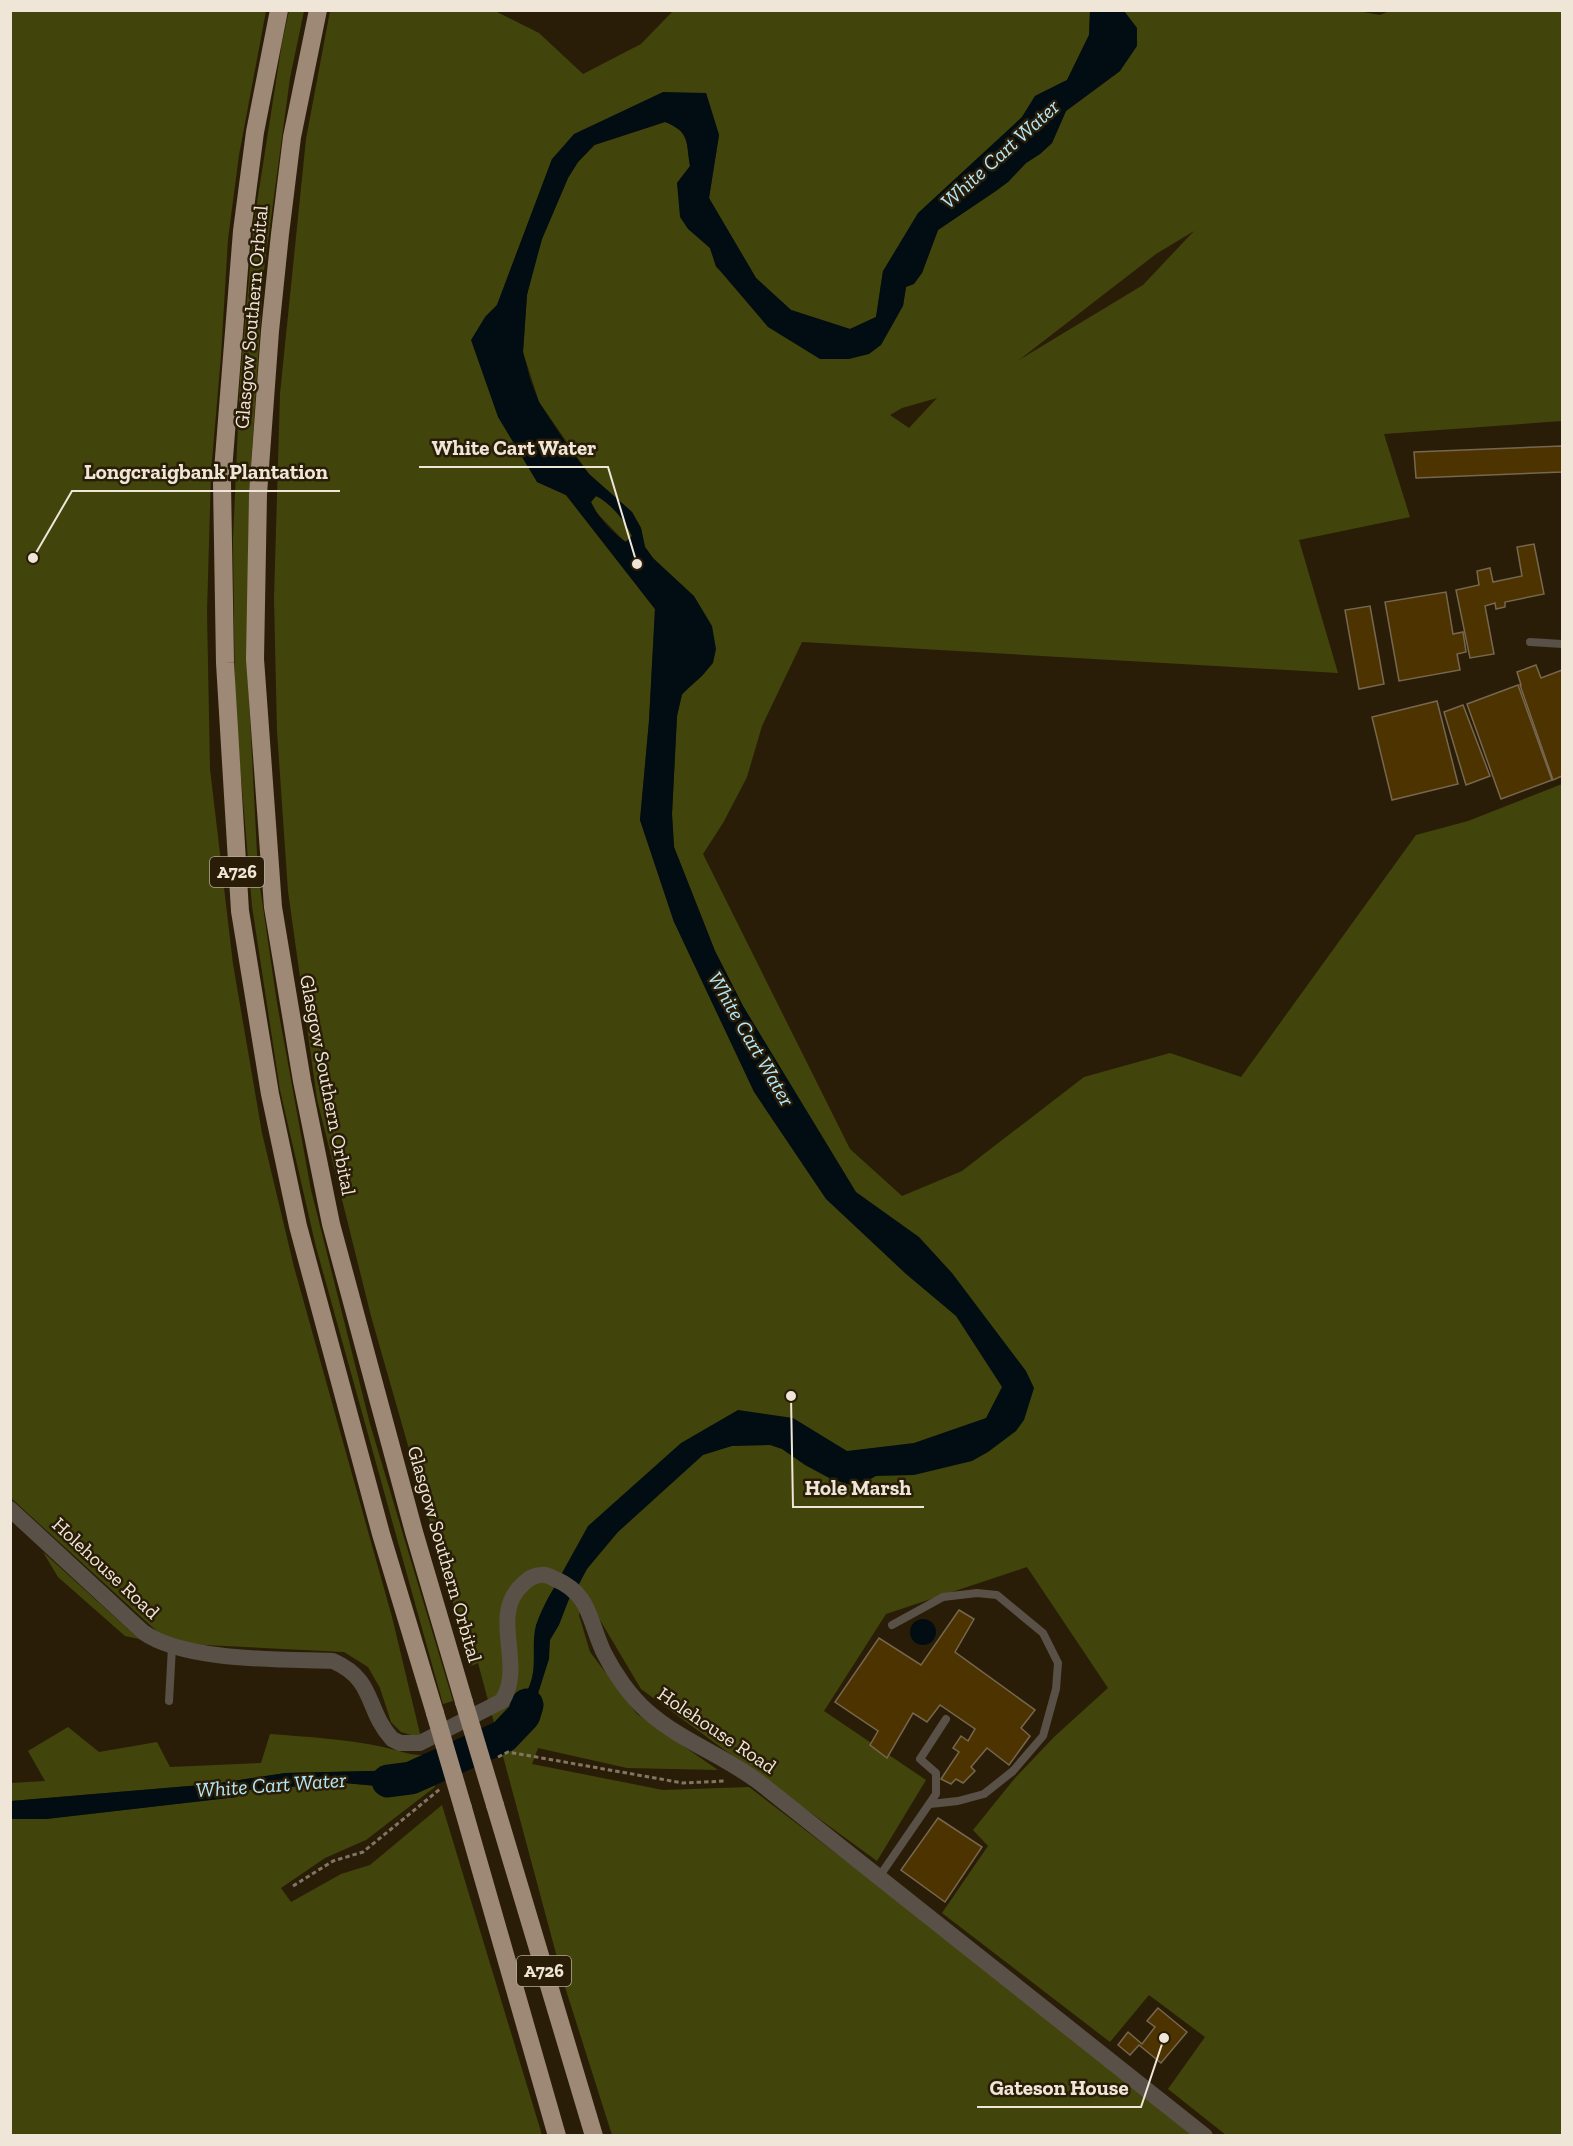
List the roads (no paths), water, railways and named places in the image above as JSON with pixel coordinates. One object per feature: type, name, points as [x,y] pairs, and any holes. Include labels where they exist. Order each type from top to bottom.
[{"type":"highway","name":"Glasgow Southern Orbital","points":[[279,10],[255,132],[242,231],[222,483],[225,663],[240,911],[270,1094],[298,1227],[378,1522],[557,2136]]},
{"type":"highway","name":"Glasgow Southern Orbital","points":[[318,10],[292,137],[270,332],[258,494],[255,659],[273,907],[302,1081],[331,1224],[414,1532],[594,2136]]},
{"type":"street","name":"Holehouse Road","points":[[10,1509],[155,1641],[172,1647],[218,1655],[333,1661],[347,1667],[357,1676],[366,1688],[377,1717],[392,1739],[400,1743],[420,1743],[502,1701],[508,1691],[512,1674],[506,1622],[516,1591],[534,1576],[544,1574],[568,1584],[586,1603],[604,1654],[633,1696],[646,1710],[664,1725],[756,1780],[1205,2136]]},
{"type":"lane","points":[[1530,642],[1563,644]]},
{"type":"lane","points":[[891,1625],[943,1598],[977,1593],[997,1595],[1042,1633],[1058,1663],[1056,1689],[1043,1736],[1013,1771],[984,1794],[958,1801],[930,1804]]},
{"type":"lane","points":[[169,1701],[172,1647]]},
{"type":"lane","points":[[879,1877],[936,1794],[936,1773],[920,1759],[946,1719]]},
{"type":"water","points":[[1090,11],[1124,11],[1137,28],[1137,46],[1120,71],[1066,111],[1052,143],[1026,163],[1008,182],[938,230],[922,273],[914,284],[906,287],[903,306],[881,345],[869,354],[849,359],[820,359],[768,327],[716,266],[710,248],[688,229],[680,217],[677,183],[690,166],[688,150],[683,134],[665,122],[594,145],[578,162],[568,178],[542,239],[527,295],[523,352],[539,402],[589,474],[632,512],[641,528],[645,547],[653,558],[694,596],[712,626],[716,649],[713,663],[682,694],[677,716],[672,814],[674,847],[715,951],[743,1006],[856,1192],[919,1237],[952,1273],[1026,1371],[1034,1388],[1024,1420],[1016,1431],[988,1452],[972,1461],[914,1475],[876,1476],[865,1482],[850,1485],[831,1479],[782,1449],[770,1445],[732,1446],[703,1455],[618,1532],[587,1569],[578,1586],[562,1573],[588,1526],[681,1443],[738,1410],[793,1418],[847,1451],[914,1443],[986,1418],[1002,1387],[956,1316],[906,1274],[826,1199],[754,1092],[674,922],[640,820],[649,721],[655,609],[566,495],[537,482],[498,417],[471,340],[485,317],[497,305],[552,159],[574,134],[663,92],[706,93],[719,135],[709,198],[756,278],[791,310],[850,329],[876,317],[883,271],[918,213],[1022,117],[1035,96],[1067,80],[1089,35]],"holes":[[[596,496],[617,513],[629,530],[632,536],[626,542],[597,513],[591,502]]]},
{"type":"water","points":[[557,1583],[571,1594],[559,1625],[550,1640],[549,1659],[530,1719],[517,1735],[499,1744],[496,1730],[514,1712],[529,1688],[533,1672],[536,1625]]},
{"type":"water","points":[[923,1619],[932,1623],[936,1632],[932,1641],[923,1645],[914,1641],[910,1632],[914,1623]]},
{"type":"water","points":[[428,1764],[432,1776],[411,1789],[344,1783],[246,1790],[237,1797],[46,1819],[11,1819],[11,1801],[213,1784],[285,1773],[412,1770]]},
{"type":"waterway","name":"White Cart Water","points":[[388,1781],[411,1778],[504,1736],[524,1715],[527,1705]]},
{"type":"place","name":"Longcraigbank Plantation","points":[[33,558]]},
{"type":"place","name":"White Cart Water","points":[[637,564]]},
{"type":"place","name":"Hole Marsh","points":[[791,1396]]},
{"type":"place","name":"Gateson House","points":[[1164,2038]]}]
